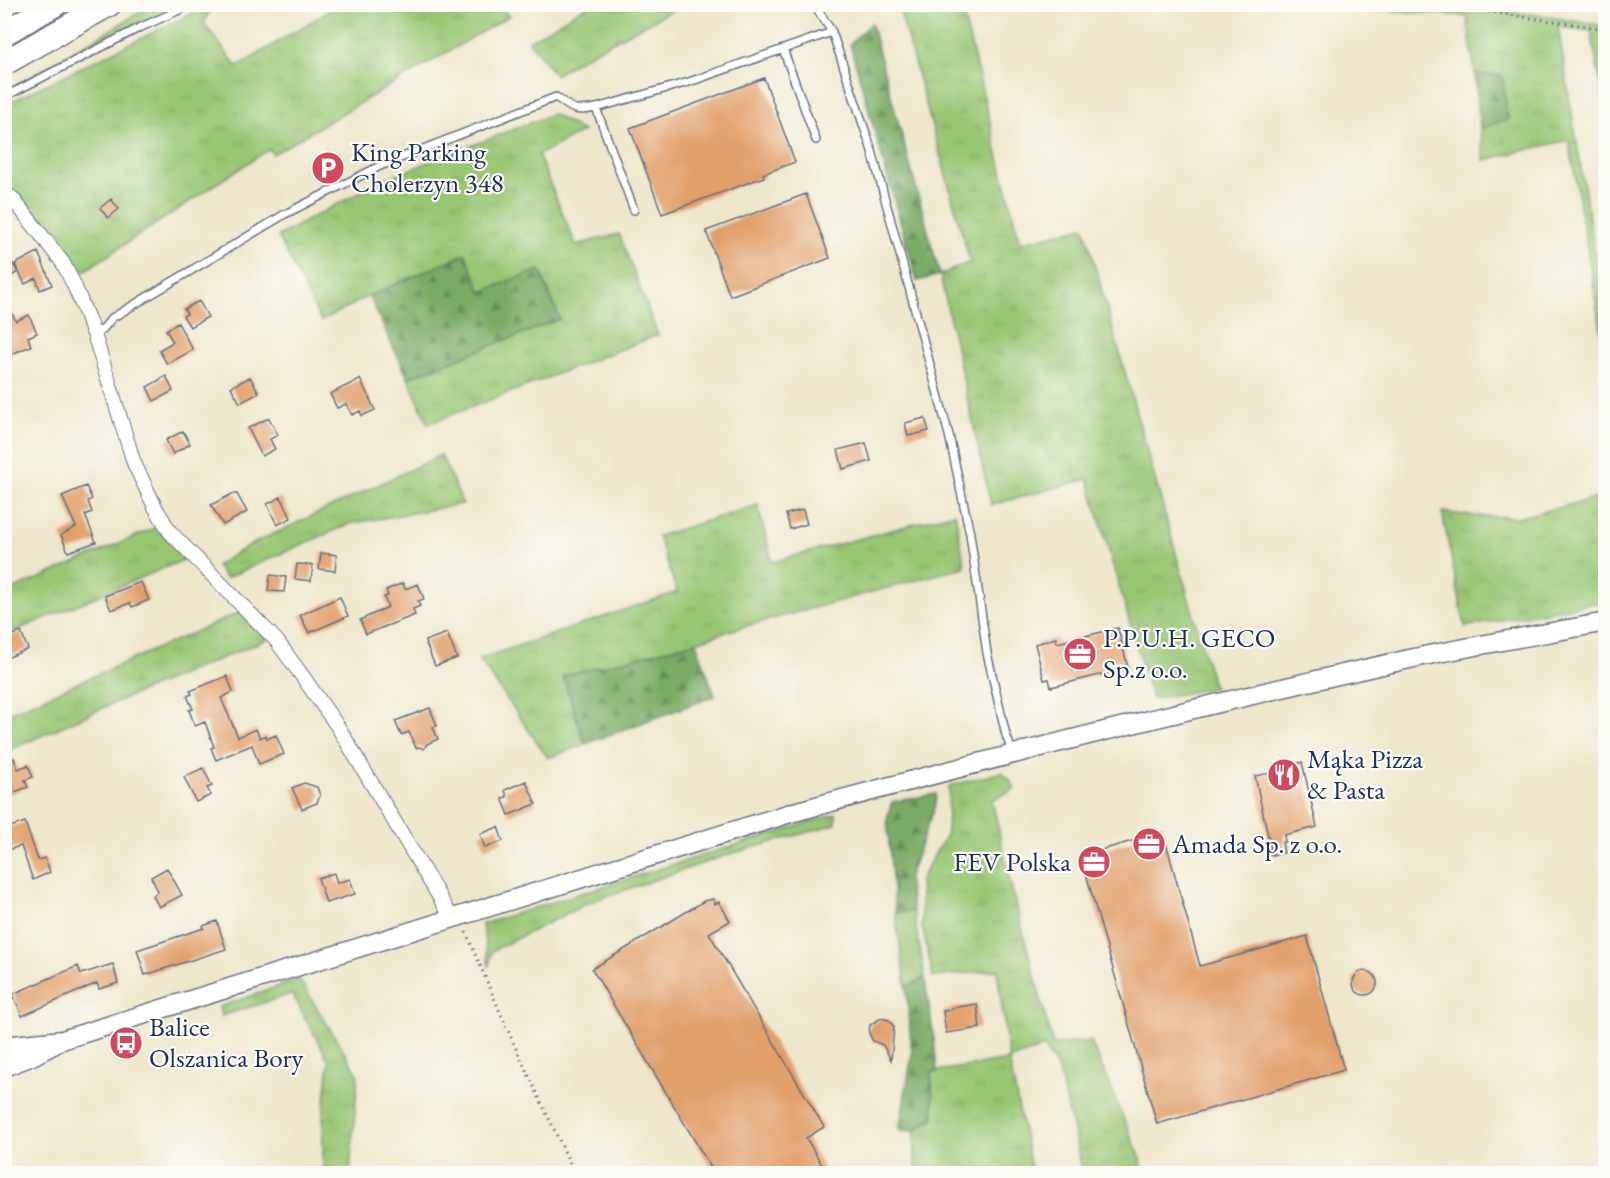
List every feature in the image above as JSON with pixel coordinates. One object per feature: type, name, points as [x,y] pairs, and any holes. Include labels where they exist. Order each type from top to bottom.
[{"type":"highway","points":[[4,33],[55,4]]},
{"type":"highway","points":[[4,63],[109,4]]},
{"type":"main road","points":[[4,1067],[32,1056],[62,1040],[794,812],[1013,754],[1416,658],[1605,622]]},
{"type":"main road","points":[[4,1046],[62,1040]]},
{"type":"street","points":[[4,193],[12,198],[26,214],[63,263],[75,286],[94,334],[134,463],[170,532],[276,640],[338,727],[452,918]]},
{"type":"lane","points":[[4,96],[139,28],[194,4]]},
{"type":"lane","points":[[814,4],[832,32],[872,152],[949,435],[970,534],[987,653],[1006,735],[1013,754]]},
{"type":"lane","points":[[94,334],[102,330],[112,318],[285,214],[380,166],[556,97],[578,111],[596,108],[689,82],[832,32]]},
{"type":"lane","points":[[783,49],[816,140]]},
{"type":"lane","points":[[596,108],[634,210]]},
{"type":"path","points":[[884,7],[899,4]]},
{"type":"path","points":[[1423,4],[1605,29]]},
{"type":"path","points":[[452,918],[464,928],[575,1173]]},
{"type":"green space","points":[[152,5],[184,5],[5,92]]},
{"type":"green space","points":[[212,5],[204,23],[237,67],[338,5],[500,5],[509,16],[273,154],[269,149],[80,274],[29,205],[5,185],[4,105]]},
{"type":"green space","points":[[588,5],[682,5],[555,75],[529,41]]},
{"type":"green space","points":[[898,5],[961,5],[1020,243],[1084,227],[1214,688],[1152,699],[1088,479],[991,505],[940,275],[970,262]]},
{"type":"green space","points":[[1308,5],[1431,5],[1530,14],[1605,26],[1605,110],[1591,31],[1558,27],[1605,316],[1605,355],[1569,140],[1484,160],[1480,128],[1508,119],[1502,76],[1475,74],[1467,16]]},
{"type":"green space","points":[[871,23],[940,275],[917,281],[850,44]]},
{"type":"green space","points":[[1475,74],[1502,75],[1508,120],[1480,128]]},
{"type":"green space","points":[[553,114],[583,131],[538,155],[576,245],[619,234],[658,335],[428,424],[408,378],[560,319],[540,270],[481,292],[465,254],[369,296],[321,321],[278,236],[380,181]]},
{"type":"green space","points":[[465,254],[481,292],[539,270],[560,319],[408,378],[369,296]]},
{"type":"green space","points":[[441,455],[463,504],[349,524],[226,578],[216,566],[246,547]]},
{"type":"green space","points":[[1605,496],[1605,601],[1465,627],[1442,512],[1472,516],[1521,517]]},
{"type":"green space","points":[[758,505],[772,562],[955,513],[965,567],[732,630],[696,642],[563,676],[585,744],[548,758],[479,659],[677,592],[658,536]]},
{"type":"green space","points":[[157,527],[186,559],[5,635],[5,593]]},
{"type":"green space","points":[[241,612],[268,639],[116,702],[5,752],[4,715]]},
{"type":"green space","points":[[696,642],[715,696],[585,744],[563,676]]},
{"type":"green space","points":[[1002,772],[1015,789],[992,800],[1013,894],[1053,1045],[1091,1041],[1140,1157],[1144,1173],[1083,1173],[1059,1071],[1044,1047],[1009,1060],[997,970],[933,977],[922,926],[920,880],[947,833],[949,786]]},
{"type":"green space","points":[[936,794],[935,805],[908,879],[913,911],[895,913],[887,819],[892,802]]},
{"type":"green space","points":[[836,814],[836,824],[727,855],[590,902],[492,951],[489,967],[482,924]]},
{"type":"green space","points":[[913,911],[925,978],[906,986],[895,913]]},
{"type":"green space","points":[[925,978],[937,1072],[931,1072],[934,1118],[914,1131],[899,1130],[912,1054],[906,986]]},
{"type":"green space","points":[[299,979],[358,1074],[350,1173],[323,1172],[323,1120],[329,1061],[292,994],[221,1016],[219,1007]]},
{"type":"green space","points":[[1009,1060],[1032,1173],[916,1173],[914,1131],[934,1118],[931,1072]]},
{"type":"building","points":[[764,78],[795,162],[763,174],[764,177],[662,214],[630,128]]},
{"type":"building","points":[[806,194],[830,258],[730,296],[706,231]]},
{"type":"building","points":[[111,199],[119,209],[108,218],[100,208]]},
{"type":"building","points":[[4,250],[18,272],[4,281]]},
{"type":"building","points":[[38,252],[52,285],[40,290],[36,278],[25,284],[15,264]]},
{"type":"building","points":[[4,297],[16,321],[29,315],[37,333],[28,337],[31,346],[4,357]]},
{"type":"building","points":[[199,301],[208,317],[190,327],[183,316],[187,314],[184,309]]},
{"type":"building","points":[[178,323],[193,350],[167,364],[159,350],[173,342],[166,330]]},
{"type":"building","points":[[166,376],[173,391],[154,401],[147,387]]},
{"type":"building","points":[[250,377],[259,393],[240,403],[231,387]]},
{"type":"building","points":[[360,379],[375,410],[362,416],[360,411],[352,415],[346,404],[337,408],[330,394]]},
{"type":"building","points":[[269,418],[278,435],[270,439],[275,449],[262,456],[248,428]]},
{"type":"building","points":[[925,418],[929,431],[908,436],[905,423]]},
{"type":"building","points":[[183,431],[190,444],[173,454],[166,440]]},
{"type":"building","points":[[866,443],[871,461],[843,469],[838,450]]},
{"type":"building","points":[[86,486],[92,499],[88,501],[92,512],[85,515],[96,542],[68,552],[61,535],[76,527],[62,496]]},
{"type":"building","points":[[232,494],[237,494],[247,512],[223,525],[211,505]]},
{"type":"building","points":[[281,497],[291,518],[277,525],[267,504]]},
{"type":"building","points":[[803,510],[807,524],[790,529],[786,514]]},
{"type":"building","points":[[321,553],[337,555],[335,571],[319,569]]},
{"type":"building","points":[[297,564],[313,565],[311,581],[295,579]]},
{"type":"building","points":[[270,575],[286,577],[284,592],[268,591]]},
{"type":"building","points":[[141,582],[149,600],[132,607],[130,603],[111,610],[105,596]]},
{"type":"building","points":[[403,583],[405,589],[418,584],[424,599],[418,601],[420,606],[413,609],[415,615],[366,634],[360,620],[388,607],[384,597],[388,596],[386,590]]},
{"type":"building","points":[[340,597],[348,616],[309,633],[300,615]]},
{"type":"building","points":[[1118,628],[1128,668],[1051,687],[1049,679],[1044,680],[1035,644],[1056,638],[1057,643]]},
{"type":"building","points":[[21,632],[28,649],[4,659],[4,638]]},
{"type":"building","points":[[447,633],[457,658],[435,666],[425,641]]},
{"type":"building","points":[[227,676],[233,692],[221,698],[238,737],[256,729],[260,738],[266,735],[267,739],[276,735],[284,754],[259,764],[252,745],[216,760],[205,722],[195,726],[189,710],[193,709],[187,696],[192,694],[190,691]]},
{"type":"building","points":[[430,708],[437,726],[433,727],[438,739],[427,744],[424,749],[416,748],[409,732],[401,735],[395,721]]},
{"type":"building","points":[[14,758],[18,769],[28,765],[33,777],[25,780],[28,787],[4,796],[4,762]]},
{"type":"building","points":[[1290,760],[1296,764],[1302,762],[1317,827],[1284,835],[1285,842],[1282,842],[1284,853],[1272,855],[1255,776],[1276,772],[1275,768],[1281,767],[1285,761]]},
{"type":"building","points":[[203,768],[212,786],[207,788],[211,795],[196,802],[184,777]]},
{"type":"building","points":[[526,781],[536,804],[509,815],[502,798],[507,797],[505,790]]},
{"type":"building","points":[[304,783],[317,787],[320,795],[317,803],[302,809],[292,788]]},
{"type":"building","points":[[25,822],[38,860],[45,858],[50,872],[33,880],[21,846],[4,851],[4,829]]},
{"type":"building","points":[[498,827],[503,841],[485,848],[480,834]]},
{"type":"building","points":[[1163,832],[1200,966],[1307,936],[1344,1070],[1157,1124],[1081,856]]},
{"type":"building","points":[[167,868],[182,895],[159,907],[153,896],[158,891],[151,877]]},
{"type":"building","points":[[334,873],[337,883],[350,879],[355,894],[326,903],[318,878]]},
{"type":"building","points":[[713,899],[715,904],[719,902],[730,921],[709,933],[824,1127],[806,1138],[827,1173],[714,1173],[592,969],[704,901]]},
{"type":"building","points":[[217,921],[226,949],[145,975],[137,950],[204,928],[203,926]]},
{"type":"building","points":[[113,964],[118,983],[99,989],[97,983],[22,1016],[13,994],[78,966],[81,974]]},
{"type":"building","points":[[1365,971],[1374,974],[1377,983],[1374,992],[1365,995],[1356,992],[1353,983],[1356,974]]},
{"type":"building","points":[[977,1004],[980,1028],[946,1033],[943,1011]]},
{"type":"building","points":[[881,1018],[889,1020],[894,1027],[891,1060],[883,1045],[873,1041],[869,1033],[870,1025]]},
{"type":"place","name":"King Parking Cholerzyn 348","points":[[328,168]]},
{"type":"place","name":"P.P.U.H. GECO Sp.z o.o.","points":[[1080,654]]},
{"type":"place","name":"Mąka Pizza & Pasta","points":[[1284,775]]},
{"type":"place","name":"Amada Sp. z o.o.","points":[[1149,844]]},
{"type":"place","name":"FEV Polska","points":[[1094,862]]},
{"type":"place","name":"Balice Olszanica Bory","points":[[126,1043]]}]
